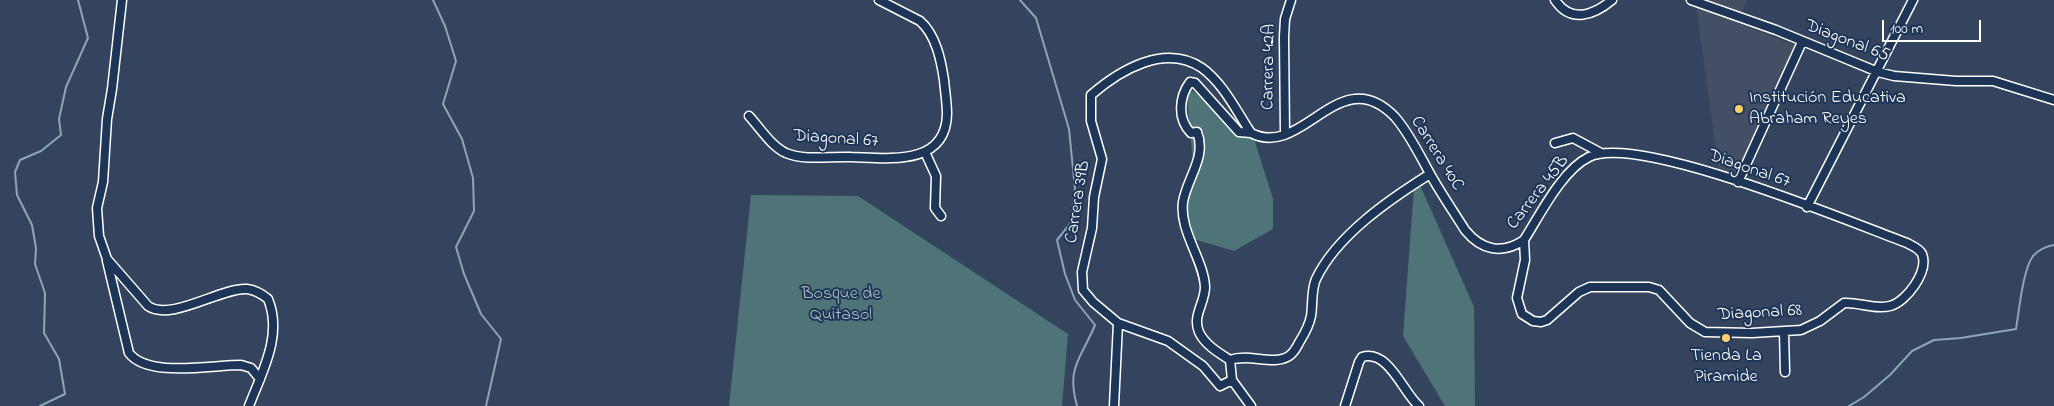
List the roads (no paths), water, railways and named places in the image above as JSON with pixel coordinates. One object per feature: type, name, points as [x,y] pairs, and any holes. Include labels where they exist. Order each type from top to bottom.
[{"type":"street","points":[[122,0],[112,89],[106,119],[103,182],[97,208],[99,236],[107,259],[129,353],[134,359],[145,365],[159,368],[241,365],[250,368],[260,379]]},
{"type":"street","points":[[879,0],[926,26],[941,59],[947,114],[943,134],[925,152],[936,176],[934,208],[941,216]]},
{"type":"street","name":"Carrera 42A","points":[[1285,134],[1284,37],[1285,18],[1291,0]]},
{"type":"street","points":[[1555,0],[1566,12],[1585,15],[1601,9],[1612,0]]},
{"type":"street","name":"Diagonal 65","points":[[1691,0],[1758,23],[1878,72],[1894,76],[1956,81],[1992,81],[2054,100]]},
{"type":"street","points":[[1807,206],[1878,72],[1913,0]]},
{"type":"street","points":[[1738,182],[1802,42]]},
{"type":"street","name":"Carrera 39B","points":[[1118,323],[1087,296],[1081,282],[1092,228],[1094,197],[1102,166],[1101,150],[1090,121],[1091,95],[1119,74],[1150,60],[1182,59],[1203,69],[1217,83],[1251,133]]},
{"type":"street","name":"Carrera 40C","points":[[1230,360],[1208,344],[1198,329],[1197,318],[1205,287],[1182,213],[1184,199],[1192,179],[1200,146],[1198,132],[1191,133],[1184,126],[1181,116],[1182,102],[1190,82],[1196,83],[1239,132],[1266,137],[1285,134],[1339,102],[1359,98],[1379,105],[1394,117],[1415,146],[1430,174],[1473,240],[1483,246],[1501,250]]},
{"type":"street","name":"Diagonal 67","points":[[749,116],[776,147],[795,156],[907,159],[925,152]]},
{"type":"street","name":"Diagonal 67","points":[[1555,143],[1573,138],[1601,153],[1620,152],[1652,157],[1716,172],[1738,182],[1907,243],[1919,249],[1923,260]]},
{"type":"street","name":"Carrera 45B","points":[[1501,250],[1515,246],[1524,240],[1569,173],[1589,156],[1601,153]]},
{"type":"street","points":[[1251,406],[1232,380],[1230,360],[1250,357],[1276,360],[1289,356],[1294,352],[1308,328],[1316,279],[1359,224],[1430,174]]},
{"type":"street","name":"Diagonal 68","points":[[1524,240],[1525,260],[1517,298],[1522,314],[1533,321],[1541,322],[1548,320],[1579,292],[1590,287],[1653,288],[1664,294],[1697,329],[1705,332],[1784,332],[1810,327],[1844,303],[1879,307],[1898,303],[1915,283],[1923,260]]},
{"type":"street","points":[[107,259],[148,306],[154,309],[169,310],[246,289],[268,299],[272,308],[272,348],[249,406]]},
{"type":"street","points":[[1114,406],[1118,323],[1168,341],[1203,366],[1220,386],[1232,380]]},
{"type":"street","points":[[1784,332],[1785,372]]},
{"type":"street","points":[[1345,406],[1359,362],[1362,357],[1366,356],[1378,359],[1386,365],[1411,400],[1419,406]]},
{"type":"waterway","points":[[40,406],[65,394],[59,359],[44,333],[45,293],[35,264],[36,248],[32,225],[17,195],[15,172],[20,160],[41,151],[61,135],[59,119],[66,87],[88,38],[78,0]]},
{"type":"waterway","points":[[433,0],[445,26],[456,61],[443,104],[462,139],[473,178],[474,211],[456,247],[464,274],[481,314],[501,339],[486,406]]},
{"type":"waterway","points":[[1020,0],[1036,18],[1069,129],[1075,189],[1070,224],[1057,240],[1065,274],[1075,300],[1095,325],[1074,372],[1073,382],[1077,406]]},
{"type":"waterway","points":[[1849,406],[1864,397],[1890,375],[1912,351],[1934,340],[1961,338],[2016,329],[2022,291],[2030,262],[2037,252],[2054,245]]},
{"type":"place","name":"Institución Educativa Abraham Reyes","points":[[1739,109]]},
{"type":"place","name":"Tienda La Piramide","points":[[1726,338]]},
{"type":"park label","name":"Bosque de Quitasol","points":[[841,305]]}]
